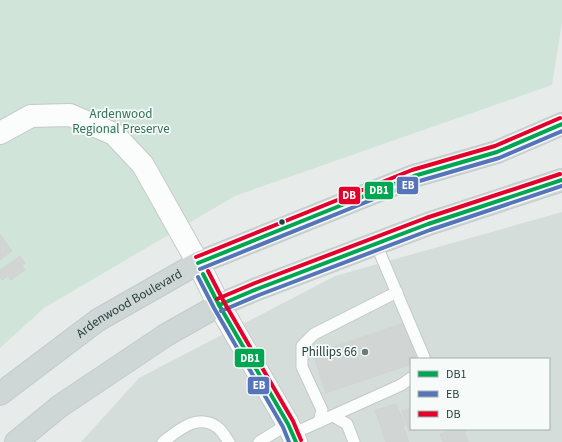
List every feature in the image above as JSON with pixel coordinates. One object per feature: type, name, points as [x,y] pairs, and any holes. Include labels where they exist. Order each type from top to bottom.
[{"type":"main road","name":"Ardenwood Boulevard","points":[[0,394],[98,320],[198,263],[414,176],[497,152],[562,124]]},
{"type":"main road","points":[[16,442],[67,402],[166,335],[218,305],[428,224],[562,180]]},
{"type":"street","points":[[0,133],[31,116],[70,115],[114,134],[143,165],[198,263],[218,305],[292,433]]},
{"type":"lane","points":[[376,244],[424,358]]},
{"type":"lane","points":[[319,422],[322,410],[302,367],[302,346],[314,334],[397,292]]},
{"type":"lane","points":[[259,442],[292,433],[319,422],[401,385],[410,379]]},
{"type":"lane","points":[[333,416],[347,424],[354,442]]},
{"type":"lane","points":[[164,442],[185,425],[204,421],[218,427],[229,442]]},
{"type":"shaded area","points":[[562,212],[562,442],[81,442],[139,378],[335,276]]},
{"type":"green space","name":"Ardenwood Regional Preserve","points":[[0,0],[562,0],[562,23],[552,85],[235,196],[44,308],[0,348]]},
{"type":"building","points":[[0,234],[12,251],[0,260]]},
{"type":"building","points":[[20,256],[25,263],[22,265],[25,270],[11,280],[8,276],[2,280],[0,277],[0,270]]},
{"type":"building","points":[[404,323],[416,358],[410,358],[410,364],[326,393],[313,354]]},
{"type":"building","points":[[396,404],[405,425],[403,426],[409,442],[386,442],[375,410]]},
{"type":"building","points":[[410,408],[410,430],[412,430],[409,431],[402,411]]},
{"type":"building","points":[[453,430],[464,430],[468,442],[443,442],[440,434]]},
{"type":"transit line","name":"DB","points":[[196,257],[412,170],[495,146],[560,118]]},
{"type":"transit line","name":"DB1","points":[[198,263],[414,176],[497,152],[562,124]]},
{"type":"transit line","name":"EB","points":[[200,269],[416,182],[499,158],[562,131]]},
{"type":"transit line","name":"DB","points":[[217,299],[426,218],[560,174]]},
{"type":"transit line","name":"DB1","points":[[219,305],[428,224],[562,180]]},
{"type":"transit line","name":"EB","points":[[221,311],[430,230],[562,186]]},
{"type":"transit line","name":"DB","points":[[208,271],[224,302],[293,421],[301,440]]},
{"type":"transit line","name":"DB1","points":[[203,274],[219,305],[288,424],[296,442]]},
{"type":"transit line","name":"EB","points":[[198,277],[214,308],[283,427],[289,442]]},
{"type":"place","name":"Phillips 66","points":[[365,352]]}]
